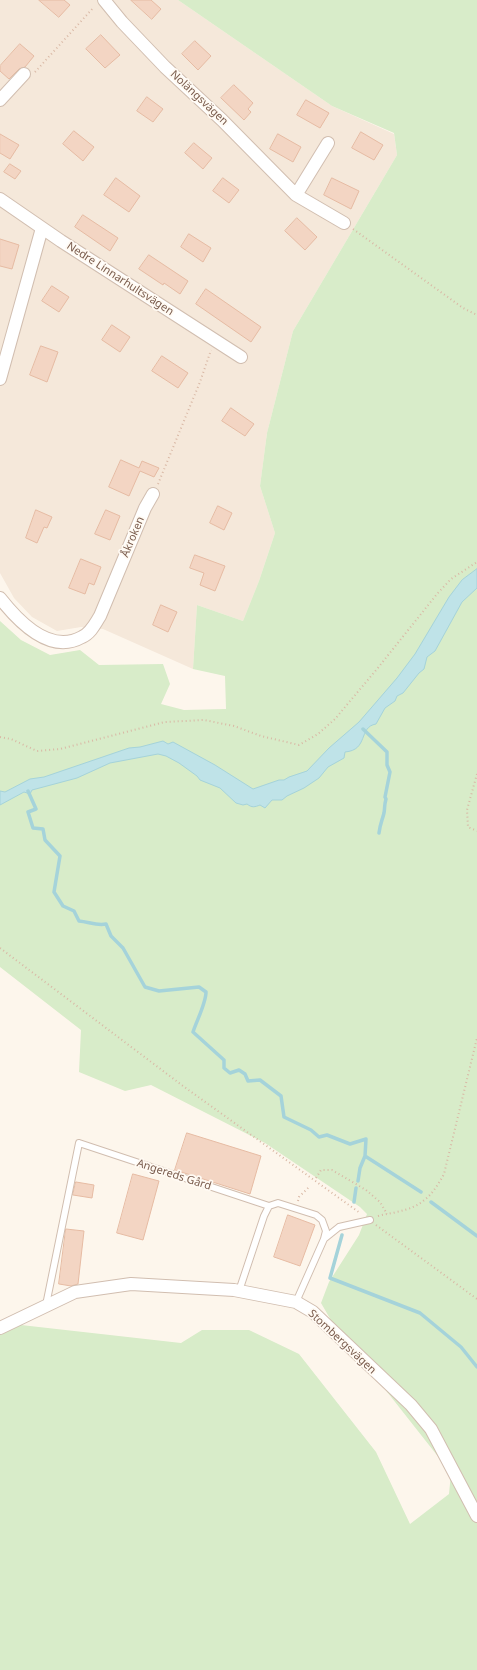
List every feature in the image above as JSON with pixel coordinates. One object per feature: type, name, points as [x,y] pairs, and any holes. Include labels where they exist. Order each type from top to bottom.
[{"type":"street","name":"Nolängsvägen","points":[[100,3],[122,22],[165,67],[222,120],[296,195],[344,223]]},
{"type":"street","points":[[0,100],[27,76]]},
{"type":"street","points":[[296,195],[328,143]]},
{"type":"street","name":"Nedre Linnarhultsvägen","points":[[0,199],[42,228],[241,357]]},
{"type":"street","points":[[0,379],[42,228]]},
{"type":"street","name":"Åkroken","points":[[0,598],[12,613],[26,626],[42,637],[56,641],[69,642],[83,637],[100,616],[145,508],[153,494]]},
{"type":"street","name":"Stombergsvägen","points":[[0,1328],[46,1304],[75,1292],[131,1284],[239,1291],[296,1302],[313,1312],[411,1405],[431,1429],[477,1516]]},
{"type":"lane","name":"Angereds Gård","points":[[46,1304],[79,1143],[269,1206],[278,1203],[316,1215],[322,1220],[326,1231],[324,1239]]},
{"type":"lane","points":[[239,1291],[264,1216],[269,1206]]},
{"type":"lane","points":[[296,1302],[324,1239],[339,1227],[370,1220]]},
{"type":"path","points":[[27,76],[100,3]]},
{"type":"path","points":[[344,223],[463,308],[477,315]]},
{"type":"path","points":[[153,494],[174,448],[200,382],[214,340]]},
{"type":"path","points":[[0,737],[11,739],[37,751],[60,749],[165,722],[204,720],[234,726],[261,736],[298,745],[318,734],[335,719],[451,578],[477,562]]},
{"type":"path","points":[[477,774],[467,810],[468,827],[477,831]]},
{"type":"path","points":[[0,948],[183,1086],[477,1299]]},
{"type":"path","points":[[370,1220],[380,1215],[398,1212],[420,1204],[435,1190],[441,1179],[445,1166],[477,1038]]},
{"type":"path","points":[[316,1178],[321,1170],[332,1170],[366,1190],[380,1202],[387,1214]]},
{"type":"path","points":[[295,1209],[299,1197],[310,1186]]},
{"type":"shaded area","points":[[0,0],[178,0],[332,106],[394,134],[397,155],[293,331],[267,433],[260,486],[275,533],[259,581],[243,621],[197,605],[193,669],[103,629],[81,627],[57,631],[32,617],[14,598],[0,573]]},
{"type":"green space","points":[[178,0],[477,0],[477,1670],[0,1670],[0,1335],[21,1325],[181,1343],[202,1330],[249,1330],[299,1354],[376,1452],[410,1524],[449,1494],[451,1473],[332,1322],[321,1303],[329,1282],[359,1235],[367,1214],[360,1207],[265,1143],[151,1085],[125,1091],[79,1072],[81,1030],[0,967],[0,621],[21,640],[50,655],[80,650],[99,665],[163,664],[170,684],[161,704],[184,710],[226,709],[225,676],[193,669],[197,605],[243,621],[259,581],[275,533],[260,486],[267,433],[293,331],[397,155],[394,133],[332,106]]},
{"type":"water","points":[[477,569],[477,588],[462,602],[435,651],[427,657],[424,669],[403,693],[397,696],[395,701],[385,708],[376,724],[367,729],[361,743],[357,747],[345,752],[344,758],[328,767],[319,778],[282,800],[272,800],[265,808],[260,805],[254,807],[247,804],[243,805],[236,803],[220,788],[200,780],[197,776],[179,763],[166,756],[158,754],[110,763],[77,778],[32,790],[30,794],[24,792],[0,805],[0,791],[5,792],[30,779],[44,777],[129,748],[140,747],[163,741],[168,744],[173,742],[215,765],[253,789],[279,780],[284,780],[307,771],[329,748],[359,722],[397,678],[415,654],[449,597],[462,580]]},
{"type":"building","points":[[39,0],[64,0],[70,5],[59,17]]},
{"type":"building","points":[[131,0],[151,0],[161,9],[152,19]]},
{"type":"building","points":[[101,35],[120,55],[105,68],[86,49]]},
{"type":"building","points":[[195,41],[211,56],[198,70],[182,54]]},
{"type":"building","points":[[20,44],[34,56],[25,67],[19,69],[9,79],[0,71],[0,66]]},
{"type":"building","points":[[234,85],[253,103],[248,109],[251,112],[244,120],[221,98]]},
{"type":"building","points":[[147,97],[163,109],[153,122],[137,111]]},
{"type":"building","points":[[306,100],[329,113],[320,128],[297,115]]},
{"type":"building","points":[[74,131],[94,147],[83,161],[63,144]]},
{"type":"building","points":[[361,132],[383,145],[374,160],[352,148]]},
{"type":"building","points":[[0,134],[19,145],[10,159],[0,153]]},
{"type":"building","points":[[278,134],[301,147],[293,162],[270,149]]},
{"type":"building","points":[[194,143],[212,158],[203,169],[185,153]]},
{"type":"building","points":[[10,164],[21,171],[15,179],[4,172]]},
{"type":"building","points":[[116,178],[140,196],[129,212],[104,195]]},
{"type":"building","points":[[223,178],[239,190],[229,203],[213,191]]},
{"type":"building","points":[[332,178],[359,191],[351,209],[324,195]]},
{"type":"building","points":[[83,215],[118,238],[110,251],[75,227]]},
{"type":"building","points":[[297,218],[317,237],[305,250],[285,231]]},
{"type":"building","points":[[189,234],[211,248],[203,262],[181,247]]},
{"type":"building","points":[[0,239],[19,245],[12,269],[0,266]]},
{"type":"building","points":[[149,255],[188,281],[180,294],[139,269]]},
{"type":"building","points":[[52,286],[69,297],[59,312],[42,301]]},
{"type":"building","points":[[206,289],[261,327],[251,342],[196,304]]},
{"type":"building","points":[[112,325],[130,337],[120,352],[102,340]]},
{"type":"building","points":[[41,346],[58,352],[47,382],[30,375]]},
{"type":"building","points":[[162,356],[188,373],[178,388],[152,371]]},
{"type":"building","points":[[231,408],[254,424],[245,436],[222,421]]},
{"type":"building","points":[[121,460],[139,468],[142,461],[159,468],[154,477],[140,471],[129,496],[109,487]]},
{"type":"building","points":[[218,506],[232,513],[224,530],[210,523]]},
{"type":"building","points":[[36,510],[52,517],[47,528],[44,527],[37,543],[26,538]]},
{"type":"building","points":[[106,510],[120,516],[110,540],[95,534]]},
{"type":"building","points":[[195,555],[225,566],[215,591],[200,585],[204,573],[190,568]]},
{"type":"building","points":[[81,559],[101,567],[94,585],[89,583],[85,594],[69,588]]},
{"type":"building","points":[[161,605],[177,612],[168,632],[153,625]]},
{"type":"building","points":[[187,1133],[261,1156],[250,1194],[175,1170]]},
{"type":"building","points":[[133,1174],[159,1181],[143,1240],[117,1233]]},
{"type":"building","points":[[76,1182],[94,1185],[92,1198],[73,1195]]},
{"type":"building","points":[[288,1215],[315,1225],[300,1266],[274,1257]]},
{"type":"building","points":[[66,1229],[84,1231],[78,1284],[71,1286],[59,1284]]},
{"type":"waterway","points":[[363,729],[387,752],[387,765],[390,772],[385,797],[384,813],[379,833]]},
{"type":"waterway","points":[[28,791],[36,809],[28,812],[33,828],[43,829],[45,840],[60,856],[54,892],[63,906],[74,911],[79,921],[106,924],[111,936],[123,948],[145,987],[159,991],[199,987],[206,992],[203,1006],[193,1032],[224,1060],[224,1068],[230,1073],[239,1070],[245,1074],[248,1081],[260,1080],[281,1096],[284,1117],[311,1130],[319,1137],[327,1135],[350,1144],[366,1139],[365,1156],[421,1192]]},
{"type":"waterway","points":[[358,1181],[360,1168],[365,1156]]},
{"type":"waterway","points":[[354,1202],[356,1188]]},
{"type":"waterway","points":[[431,1202],[477,1236]]},
{"type":"waterway","points":[[342,1235],[330,1278],[420,1313],[461,1347],[477,1367]]}]
